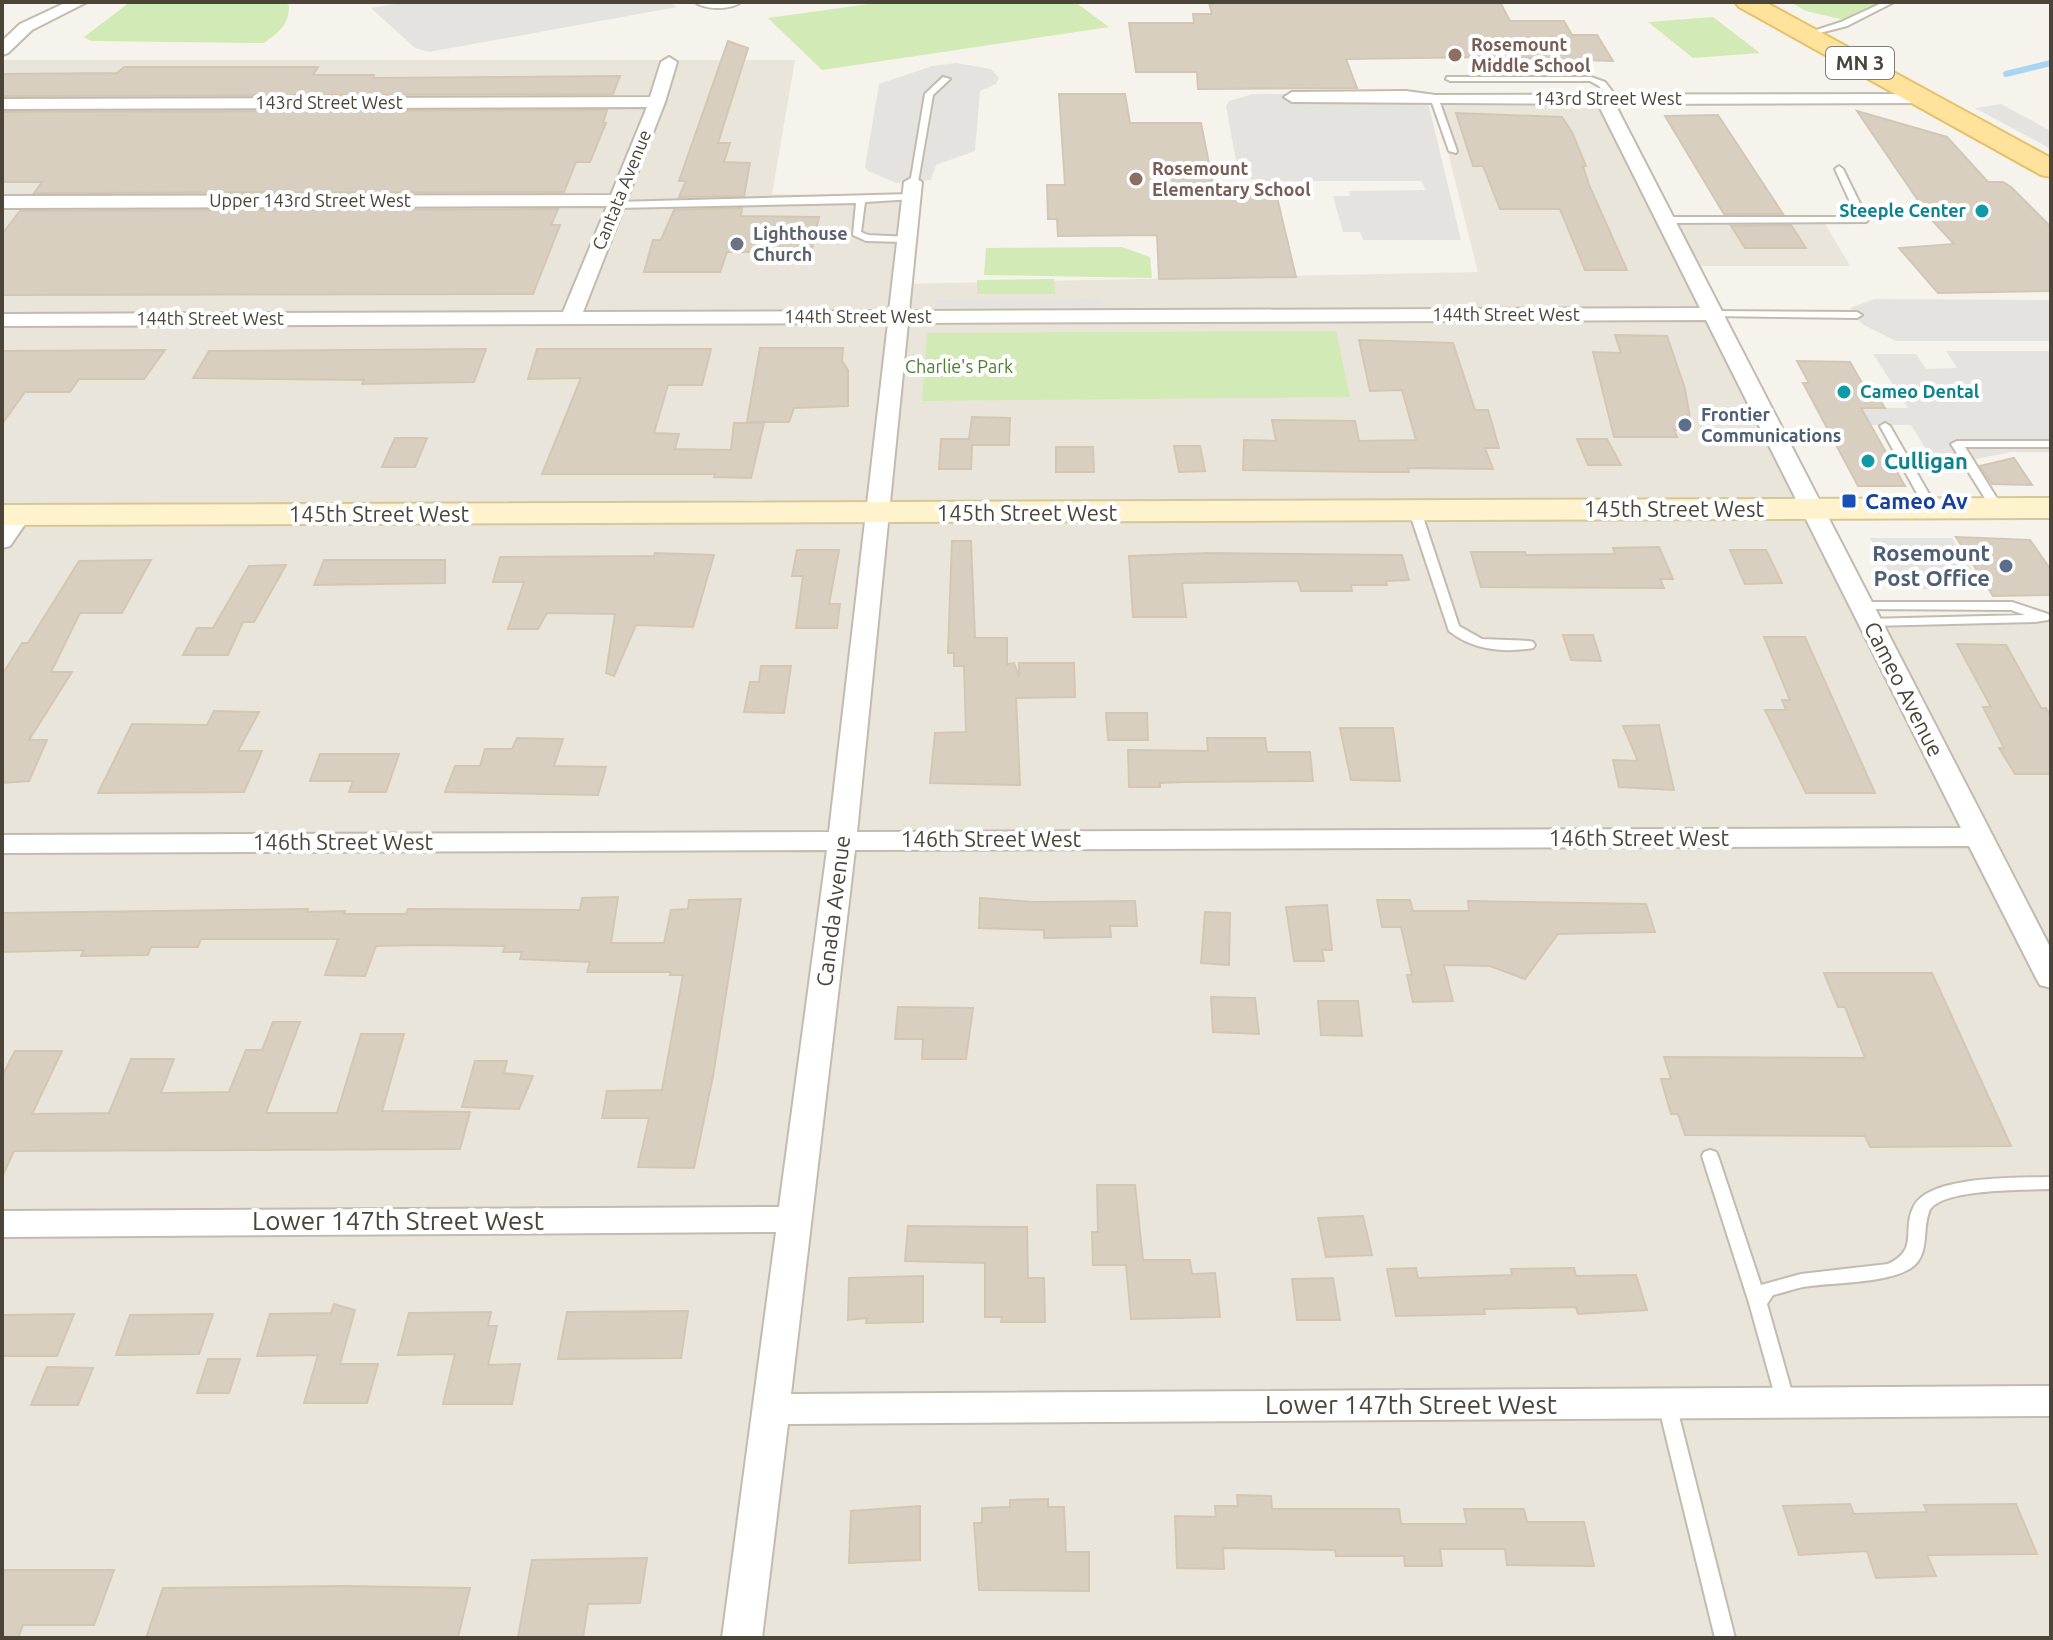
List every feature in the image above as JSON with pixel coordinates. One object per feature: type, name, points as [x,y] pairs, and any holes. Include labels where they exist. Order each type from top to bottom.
[{"type":"main road","name":"MN 3","points":[[1747,2],[2051,169]]},
{"type":"street","points":[[2,50],[26,27],[79,2]]},
{"type":"street","points":[[703,2],[733,2]]},
{"type":"street","name":"Cantata Avenue","points":[[571,318],[657,102],[669,62]]},
{"type":"street","name":"143rd Street West","points":[[1292,97],[1406,96],[1435,100],[1924,98]]},
{"type":"street","name":"Cameo Avenue","points":[[1609,99],[1713,314],[2051,978]]},
{"type":"street","name":"143rd Street West","points":[[2,104],[657,102]]},
{"type":"street","name":"Canada Avenue","points":[[742,1638],[842,840],[912,190]]},
{"type":"street","name":"Upper 143rd Street West","points":[[2,202],[617,202]]},
{"type":"street","name":"144th Street West","points":[[2,320],[1713,314]]},
{"type":"street","name":"145th Street West","points":[[8,523],[876,514],[2051,508]]},
{"type":"street","name":"146th Street West","points":[[2,844],[1979,837]]},
{"type":"street","name":"Lower 147th Street West","points":[[2,1224],[795,1219]]},
{"type":"street","name":"Lower 147th Street West","points":[[771,1409],[2051,1401]]},
{"type":"lane","points":[[1808,34],[1844,24],[1890,2]]},
{"type":"lane","points":[[617,202],[861,200],[912,190],[929,94],[946,79]]},
{"type":"lane","points":[[1450,79],[1591,79],[1602,84],[1609,99]]},
{"type":"lane","points":[[1435,100],[1453,151]]},
{"type":"lane","points":[[1666,220],[1863,220],[1839,169]]},
{"type":"lane","points":[[861,200],[856,233],[866,238],[906,239]]},
{"type":"lane","points":[[1713,314],[1857,315]]},
{"type":"lane","points":[[1885,426],[1931,508]]},
{"type":"lane","points":[[1997,508],[1957,444],[2051,444]]},
{"type":"lane","points":[[1415,511],[1453,628],[1464,639],[1480,644],[1529,645]]},
{"type":"lane","points":[[1866,614],[2048,617]]},
{"type":"lane","points":[[1710,1156],[1758,1303],[1786,1403]]},
{"type":"lane","points":[[1758,1303],[1767,1290],[1801,1281],[1865,1274],[1906,1263],[1915,1252],[1921,1208],[1930,1199],[1945,1192],[1995,1185],[2051,1183]]},
{"type":"lane","points":[[1667,1404],[1725,1638]]},
{"type":"shaded area","points":[[407,2],[669,2],[677,7],[429,52],[415,48],[371,8]]},
{"type":"shaded area","points":[[2,60],[795,60],[772,194],[911,197],[901,284],[1478,272],[1435,100],[1614,99],[1666,220],[1823,220],[1850,266],[1689,266],[1800,508],[1870,622],[2051,619],[2051,1638],[2,1638]]},
{"type":"shaded area","points":[[956,63],[991,69],[999,78],[996,84],[980,91],[975,151],[936,165],[931,180],[896,183],[868,171],[865,167],[879,84],[932,66]]},
{"type":"shaded area","points":[[1253,94],[1426,94],[1461,240],[1363,240],[1360,232],[1343,232],[1333,196],[1350,196],[1349,191],[1425,190],[1422,181],[1257,181],[1238,172],[1226,106],[1229,101]]},
{"type":"shaded area","points":[[2001,104],[2051,131],[2051,149],[1975,108]]},
{"type":"shaded area","points":[[1102,299],[1103,307],[935,307],[936,300]]},
{"type":"shaded area","points":[[1875,299],[2051,300],[2051,341],[1896,341],[1862,324],[1850,308]]},
{"type":"shaded area","points":[[1946,351],[2051,351],[2051,452],[2011,452],[1937,467],[1911,425],[1871,425],[1861,408],[1908,408],[1873,354],[1916,354],[1926,369],[1957,368]]},
{"type":"shaded area","points":[[1870,538],[1952,538],[1984,589],[1899,589]]},
{"type":"green space","points":[[130,2],[285,2],[289,6],[285,23],[264,43],[91,41],[84,37]]},
{"type":"green space","points":[[883,2],[1075,2],[1109,27],[822,70],[768,18]]},
{"type":"green space","points":[[1790,2],[1890,2],[1849,21],[1806,11]]},
{"type":"green space","points":[[1713,17],[1760,53],[1693,58],[1648,22]]},
{"type":"green space","points":[[1122,247],[1150,257],[1152,278],[984,275],[986,248]]},
{"type":"green space","points":[[1054,279],[1055,294],[977,294],[977,280]]},
{"type":"green space","name":"Charlie's Park","points":[[1336,331],[1350,397],[922,401],[927,333]]},
{"type":"building","name":"Rosemount Middle School","points":[[1209,2],[1500,2],[1510,21],[1564,21],[1572,35],[1597,35],[1613,61],[1484,57],[1346,59],[1357,88],[1198,89],[1197,72],[1136,72],[1129,23],[1194,23],[1193,14],[1212,14]]},
{"type":"building","points":[[728,41],[748,48],[718,143],[730,143],[724,162],[750,163],[744,196],[679,197],[686,181],[679,181]]},
{"type":"building","points":[[124,67],[318,67],[313,75],[374,75],[373,78],[620,76],[613,94],[2,96],[2,74],[117,73]]},
{"type":"building","name":"Rosemount Elementary School","points":[[1059,94],[1125,94],[1130,123],[1201,123],[1215,194],[1276,193],[1296,277],[1159,279],[1157,235],[1058,236],[1057,219],[1048,219],[1047,185],[1065,185]]},
{"type":"building","points":[[607,110],[603,123],[606,123],[590,162],[576,162],[564,192],[34,193],[42,182],[2,182],[2,112]]},
{"type":"building","points":[[1857,111],[1947,137],[1988,182],[2003,182],[2011,187],[2051,227],[2051,291],[1938,293],[1899,248],[1954,244],[1930,218],[1934,218],[1917,199]]},
{"type":"building","points":[[1456,113],[1562,117],[1572,132],[1586,166],[1583,166],[1589,185],[1627,270],[1585,270],[1560,209],[1500,209],[1483,166],[1473,166]]},
{"type":"building","points":[[1718,115],[1783,214],[1724,214],[1665,116]]},
{"type":"building","name":"Lighthouse Church","points":[[742,208],[741,216],[819,217],[812,249],[727,252],[720,272],[644,272],[653,240],[661,240],[674,210]]},
{"type":"building","points":[[558,209],[551,225],[560,225],[533,294],[2,295],[2,234],[20,211]]},
{"type":"building","points":[[1791,225],[1806,248],[1745,248],[1731,226]]},
{"type":"building","points":[[1615,335],[1667,336],[1685,389],[1692,430],[1674,430],[1677,437],[1614,437],[1593,352],[1621,353]]},
{"type":"building","points":[[1359,340],[1453,343],[1475,410],[1488,410],[1499,448],[1485,448],[1493,469],[1408,468],[1409,472],[1243,470],[1244,440],[1276,441],[1272,420],[1355,421],[1359,441],[1416,440],[1402,390],[1370,391]]},
{"type":"building","points":[[760,348],[843,348],[842,361],[848,370],[848,406],[794,408],[789,422],[747,422]]},
{"type":"building","points":[[486,349],[474,382],[362,384],[364,380],[193,378],[209,351]]},
{"type":"building","points":[[537,349],[711,349],[702,385],[668,385],[654,433],[679,434],[675,449],[731,450],[734,423],[764,423],[751,478],[714,477],[715,474],[542,474],[581,378],[528,379]]},
{"type":"building","points":[[165,350],[144,379],[79,379],[70,392],[25,392],[2,424],[2,351]]},
{"type":"building","points":[[1797,361],[1850,362],[1862,383],[1869,383],[1885,408],[1861,408],[1905,486],[1858,486],[1803,383],[1809,383]]},
{"type":"building","points":[[972,417],[1010,418],[1009,445],[972,445],[971,469],[939,469],[941,439],[969,439]]},
{"type":"building","points":[[395,438],[427,438],[415,467],[382,467]]},
{"type":"building","points":[[1577,439],[1607,439],[1621,465],[1588,465]]},
{"type":"building","points":[[1174,446],[1200,446],[1205,471],[1179,472]]},
{"type":"building","points":[[1056,447],[1093,447],[1094,472],[1056,472]]},
{"type":"building","points":[[2014,458],[2032,485],[1992,484],[1980,466]]},
{"type":"building","points":[[1956,537],[2030,540],[2051,570],[2051,595],[1993,596]]},
{"type":"building","points":[[952,541],[971,541],[975,638],[1007,638],[1007,664],[1014,663],[1019,677],[1019,663],[1074,663],[1075,697],[1016,698],[1020,785],[930,783],[935,733],[966,732],[964,666],[954,666],[954,653],[948,653]]},
{"type":"building","points":[[1659,547],[1673,579],[1660,579],[1664,588],[1481,587],[1471,552],[1615,554],[1613,548]]},
{"type":"building","points":[[797,550],[839,550],[829,604],[840,604],[837,628],[796,628],[803,576],[792,576]]},
{"type":"building","points":[[1730,550],[1766,550],[1782,583],[1745,584]]},
{"type":"building","points":[[655,553],[714,555],[693,627],[636,625],[614,676],[606,673],[615,614],[547,613],[538,629],[508,629],[524,582],[493,582],[500,557],[654,556]]},
{"type":"building","points":[[1207,553],[1402,555],[1409,580],[1386,581],[1387,585],[1351,585],[1352,591],[1301,591],[1298,581],[1182,583],[1186,617],[1133,617],[1129,556]]},
{"type":"building","points":[[151,560],[122,613],[80,613],[51,672],[72,672],[29,740],[47,740],[29,781],[2,783],[2,675],[22,643],[28,643],[79,561]]},
{"type":"building","points":[[324,560],[445,560],[445,583],[314,585]]},
{"type":"building","points":[[286,565],[254,622],[243,622],[228,655],[183,655],[197,628],[213,628],[249,566]]},
{"type":"building","points":[[1563,635],[1593,635],[1601,661],[1571,660]]},
{"type":"building","points":[[1764,637],[1805,637],[1875,793],[1806,793],[1765,710],[1786,710],[1782,700],[1790,700]]},
{"type":"building","points":[[1957,644],[2006,645],[2041,708],[2046,708],[2051,717],[2051,774],[2015,774],[1999,748],[2004,748],[1983,707],[1991,707]]},
{"type":"building","points":[[761,666],[791,666],[784,713],[744,712],[750,682],[759,682]]},
{"type":"building","points":[[214,711],[259,712],[238,751],[262,751],[244,792],[98,793],[132,724],[207,725]]},
{"type":"building","points":[[1106,713],[1147,713],[1148,740],[1108,740]]},
{"type":"building","points":[[1659,725],[1674,790],[1619,787],[1613,760],[1638,761],[1623,726]]},
{"type":"building","points":[[1340,728],[1393,728],[1400,781],[1351,780]]},
{"type":"building","points":[[517,738],[563,739],[554,766],[606,767],[598,795],[445,792],[455,766],[480,766],[485,749],[512,749]]},
{"type":"building","points":[[1207,738],[1265,738],[1267,752],[1310,752],[1313,781],[1185,782],[1160,783],[1160,787],[1129,787],[1128,750],[1208,751]]},
{"type":"building","points":[[320,754],[399,754],[386,792],[349,792],[353,781],[310,781]]},
{"type":"building","points":[[618,897],[611,943],[664,943],[671,910],[688,909],[689,900],[741,899],[713,1076],[694,1168],[638,1167],[649,1118],[602,1118],[607,1091],[662,1090],[683,975],[670,975],[671,972],[587,972],[590,962],[520,959],[522,952],[503,952],[505,946],[420,945],[376,946],[365,976],[325,975],[338,939],[201,939],[198,947],[151,947],[148,955],[81,956],[84,950],[2,952],[2,913],[308,909],[307,912],[406,914],[408,909],[580,910],[582,898]]},
{"type":"building","points":[[980,898],[1034,902],[1135,901],[1137,926],[1110,926],[1111,937],[1044,938],[1044,930],[979,928]]},
{"type":"building","points":[[1377,900],[1410,900],[1413,911],[1469,911],[1468,901],[1646,904],[1655,932],[1558,934],[1525,979],[1490,966],[1444,965],[1453,1001],[1413,1002],[1407,975],[1412,975],[1401,927],[1382,927]]},
{"type":"building","points":[[1327,905],[1332,950],[1322,950],[1324,961],[1294,961],[1286,907]]},
{"type":"building","points":[[1205,912],[1230,913],[1229,965],[1201,963]]},
{"type":"building","points":[[1824,973],[1932,973],[2011,1146],[1870,1147],[1865,1136],[1685,1135],[1678,1114],[1671,1114],[1661,1079],[1671,1079],[1664,1057],[1865,1058],[1845,1007],[1838,1007]]},
{"type":"building","points":[[1211,997],[1255,998],[1259,1034],[1213,1032]]},
{"type":"building","points":[[1318,1001],[1358,1001],[1362,1036],[1321,1035]]},
{"type":"building","points":[[898,1007],[973,1008],[966,1059],[922,1059],[923,1039],[895,1039]]},
{"type":"building","points":[[273,1022],[300,1022],[266,1113],[337,1113],[361,1034],[404,1034],[382,1111],[470,1112],[460,1149],[14,1151],[2,1177],[2,1076],[15,1051],[62,1051],[32,1114],[109,1113],[131,1059],[174,1059],[161,1093],[229,1092],[246,1050],[262,1050]]},
{"type":"building","points":[[475,1061],[507,1061],[504,1073],[533,1076],[519,1109],[462,1107]]},
{"type":"building","points":[[1097,1185],[1135,1185],[1143,1260],[1190,1260],[1192,1274],[1215,1273],[1220,1317],[1131,1319],[1126,1265],[1093,1265],[1092,1232],[1098,1232]]},
{"type":"building","points":[[1363,1216],[1372,1255],[1326,1257],[1318,1218]]},
{"type":"building","points":[[908,1226],[1027,1227],[1028,1278],[1044,1278],[1045,1322],[1001,1322],[1002,1317],[985,1317],[985,1263],[905,1261]]},
{"type":"building","points":[[1416,1268],[1418,1278],[1512,1275],[1511,1269],[1574,1268],[1576,1276],[1636,1275],[1647,1310],[1578,1314],[1576,1307],[1484,1309],[1485,1314],[1396,1316],[1387,1269]]},
{"type":"building","points":[[923,1276],[923,1322],[866,1323],[867,1318],[848,1320],[849,1278]]},
{"type":"building","points":[[1333,1278],[1340,1320],[1297,1320],[1292,1279]]},
{"type":"building","points":[[334,1304],[355,1310],[340,1364],[378,1364],[367,1403],[304,1403],[318,1355],[257,1356],[270,1314],[331,1313]]},
{"type":"building","points":[[688,1311],[681,1358],[558,1359],[567,1312]]},
{"type":"building","points":[[491,1312],[488,1326],[497,1326],[488,1365],[520,1364],[512,1404],[443,1404],[455,1354],[398,1355],[409,1313]]},
{"type":"building","points":[[74,1314],[57,1356],[2,1356],[2,1315]]},
{"type":"building","points":[[213,1314],[199,1354],[116,1355],[130,1315]]},
{"type":"building","points":[[208,1359],[240,1359],[229,1393],[197,1393]]},
{"type":"building","points":[[47,1367],[93,1368],[78,1405],[31,1405]]},
{"type":"building","points":[[1237,1495],[1271,1496],[1272,1509],[1399,1509],[1401,1524],[1467,1524],[1464,1509],[1524,1509],[1527,1522],[1584,1522],[1594,1566],[1507,1565],[1505,1549],[1440,1549],[1442,1566],[1405,1566],[1404,1556],[1336,1556],[1335,1550],[1223,1548],[1224,1569],[1177,1568],[1175,1516],[1216,1517],[1215,1506],[1238,1506]]},
{"type":"building","points":[[1048,1499],[1048,1507],[1064,1507],[1066,1552],[1089,1552],[1089,1591],[979,1590],[974,1523],[982,1523],[982,1508],[1010,1507],[1010,1500]]},
{"type":"building","points":[[1850,1504],[1854,1514],[1927,1512],[1924,1505],[2016,1504],[2037,1554],[1927,1555],[1936,1576],[1876,1578],[1867,1551],[1799,1555],[1783,1506]]},
{"type":"building","points":[[920,1506],[920,1560],[849,1563],[851,1511]]},
{"type":"building","points":[[647,1558],[640,1603],[588,1604],[583,1638],[518,1638],[532,1560]]},
{"type":"building","points":[[2,1570],[114,1570],[94,1625],[23,1625],[18,1638],[2,1638]]},
{"type":"building","points":[[163,1588],[470,1588],[458,1637],[146,1638]]},
{"type":"waterway","points":[[2006,74],[2051,63]]},
{"type":"place","name":"Rosemount Middle School","points":[[1455,55]]},
{"type":"place","name":"Rosemount Elementary School","points":[[1136,179]]},
{"type":"place","name":"Steeple Center","points":[[1982,211]]},
{"type":"place","name":"Lighthouse Church","points":[[737,244]]},
{"type":"place","name":"Cameo Dental","points":[[1844,392]]},
{"type":"place","name":"Frontier Communications","points":[[1685,425]]},
{"type":"place","name":"Culligan","points":[[1868,461]]},
{"type":"place","name":"Cameo Av","points":[[1849,501]]},
{"type":"place","name":"Rosemount Post Office","points":[[2006,566]]}]
